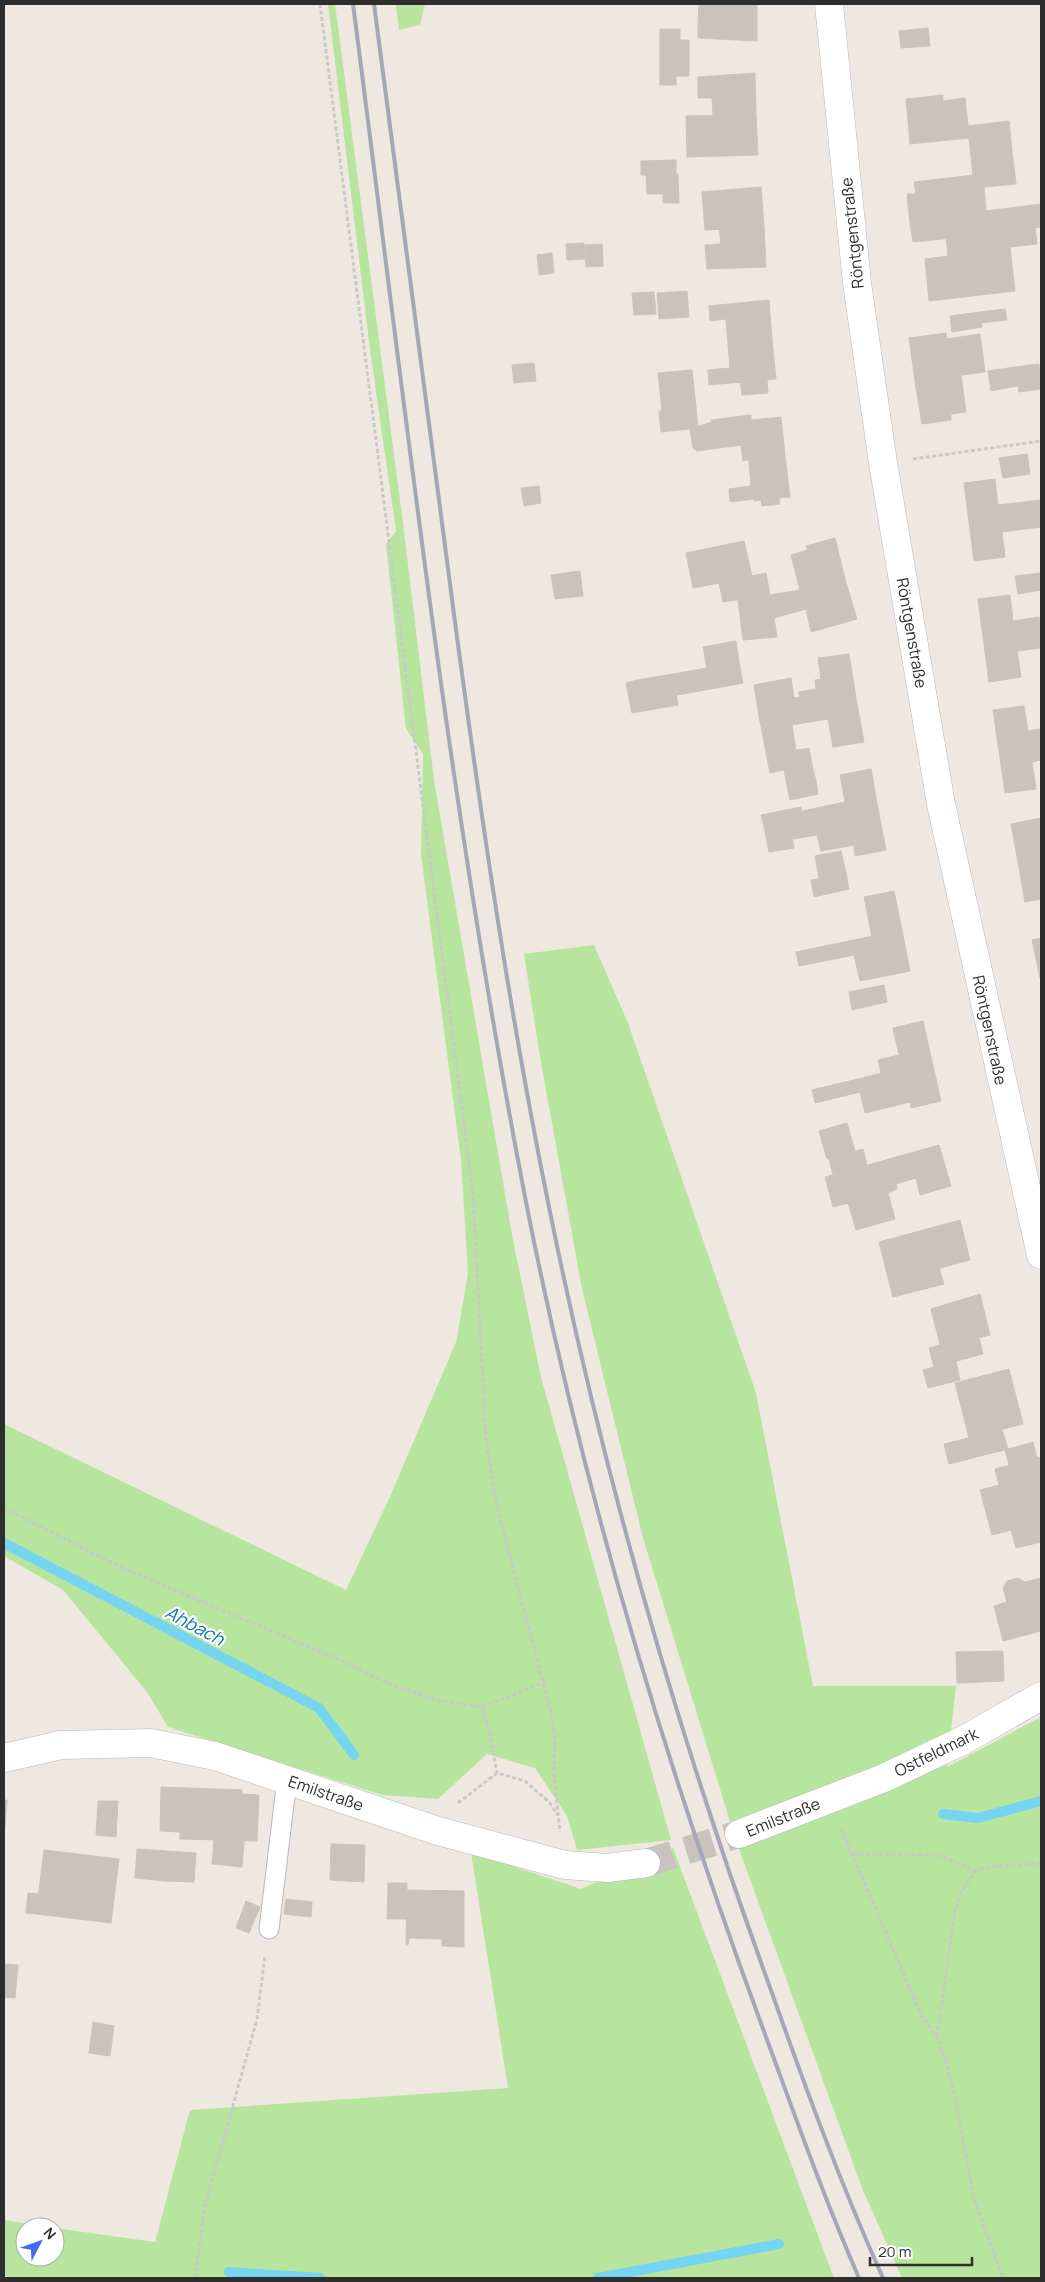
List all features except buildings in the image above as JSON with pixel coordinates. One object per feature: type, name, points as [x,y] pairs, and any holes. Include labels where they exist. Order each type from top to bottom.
[{"type":"street","name":"Röntgenstraße","points":[[829,4],[857,283],[883,463],[941,804],[1041,1254]]},
{"type":"street","name":"Ostfeldmark","points":[[827,1799],[884,1778],[962,1741],[1041,1696]]},
{"type":"street","name":"Emilstraße","points":[[4,1758],[61,1745],[151,1743],[215,1756],[438,1830],[564,1865],[608,1868],[646,1863]]},
{"type":"street","name":"Emilstraße","points":[[739,1834],[827,1799]]},
{"type":"lane","points":[[269,1930],[287,1779]]},
{"type":"path","points":[[320,4],[473,1195],[486,1440],[497,1507],[545,1682],[555,1737],[554,1774],[558,1815],[549,1802],[525,1781],[497,1773]]},
{"type":"path","points":[[883,463],[1041,441]]},
{"type":"path","points":[[4,1508],[120,1567],[322,1652],[392,1685],[438,1700],[482,1707],[545,1682]]},
{"type":"path","points":[[482,1707],[497,1773]]},
{"type":"path","points":[[438,1830],[459,1802],[497,1773]]},
{"type":"path","points":[[827,1799],[853,1854],[922,2016],[937,2037],[954,2093],[974,2199],[1003,2278]]},
{"type":"path","points":[[853,1854],[938,1855],[975,1871]]},
{"type":"path","points":[[937,2037],[955,1912],[960,1894],[975,1871],[987,1867],[1041,1864]]},
{"type":"path","points":[[195,2278],[206,2206],[257,2019],[269,1930]]},
{"type":"green space","points":[[328,4],[335,4],[403,523],[434,780],[513,1240],[541,1377],[671,1840],[577,1850],[567,1816],[535,1768],[487,1754],[438,1799],[382,1795],[168,1727],[147,1692],[63,1590],[4,1556],[4,1424],[346,1590],[389,1499],[456,1342],[468,1274],[461,1160],[421,855],[423,754],[406,729],[386,544],[396,531],[370,350]]},
{"type":"green space","points":[[396,4],[425,4],[420,25],[399,30]]},
{"type":"green space","points":[[594,945],[628,1023],[756,1393],[813,1686],[956,1686],[947,1767],[1041,1717],[1041,2278],[902,2278],[862,2188],[736,1841],[643,1538],[582,1289],[540,1057],[524,954]]},
{"type":"green space","points":[[673,1848],[834,2278],[4,2278],[4,2220],[15,2222],[15,2267],[65,2267],[65,2229],[155,2242],[190,2110],[508,2088],[471,1852],[581,1889]]},
{"type":"waterway","name":"Ahbach","points":[[4,1543],[319,1708],[354,1755]]},
{"type":"waterway","name":"Ahbach","points":[[943,1814],[978,1818],[1041,1801]]},
{"type":"waterway","points":[[598,2278],[779,2244]]},
{"type":"waterway","points":[[229,2272],[320,2278]]},
{"type":"tunnel","points":[[646,1863],[739,1834]]},
{"type":"railway","points":[[353,4],[410,454],[451,754],[499,1053],[526,1202],[548,1307],[599,1515],[658,1721],[691,1824],[762,2026],[821,2184],[859,2278]]},
{"type":"railway","points":[[374,4],[434,468],[486,840],[521,1058],[569,1303],[618,1503],[645,1602],[705,1799],[811,2101],[838,2172],[883,2278]]}]
